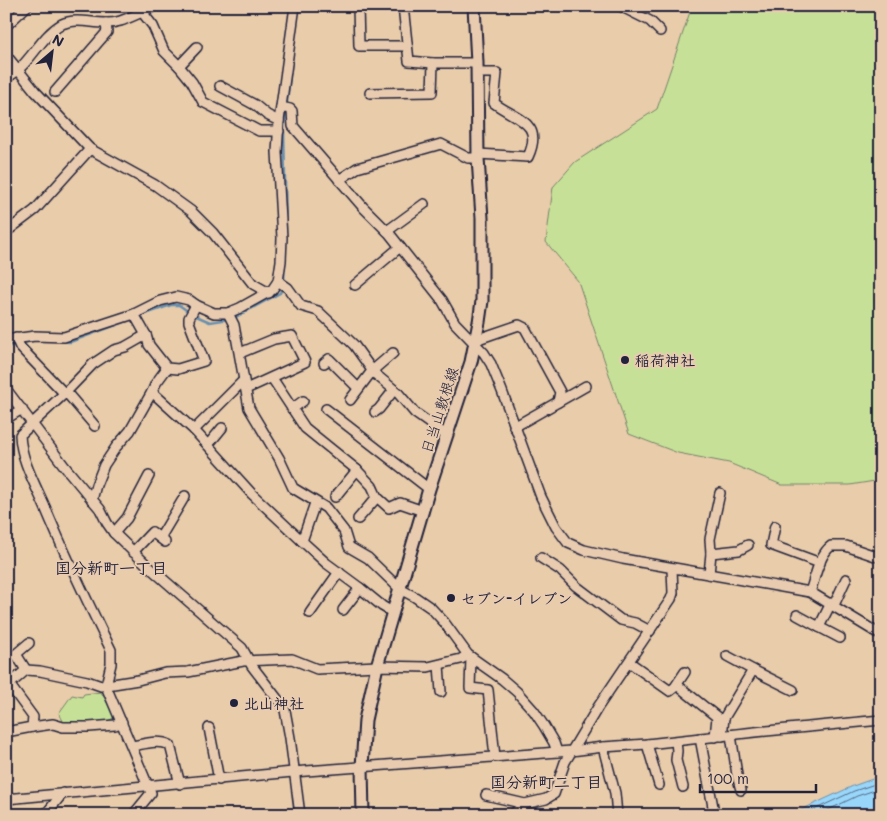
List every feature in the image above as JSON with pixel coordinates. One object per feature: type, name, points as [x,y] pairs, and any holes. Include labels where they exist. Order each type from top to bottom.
[{"type":"main road","name":"日当山敷根線","points":[[363,815],[362,767],[365,720],[377,666],[429,489],[471,362],[480,322],[482,301],[482,218],[478,156],[474,6]]},
{"type":"street","points":[[6,26],[27,6]]},
{"type":"street","points":[[6,78],[18,70],[50,33],[63,24],[73,21],[106,23],[121,21],[141,9],[155,6]]},
{"type":"street","points":[[295,6],[285,108],[279,126],[277,152],[282,238],[282,284],[301,306],[318,311],[348,339],[372,371],[394,390],[415,413],[446,435]]},
{"type":"street","points":[[358,6],[359,46],[406,46]]},
{"type":"street","points":[[339,180],[357,168],[441,144],[468,158],[478,156],[528,157],[534,144],[533,132],[523,120],[494,103],[497,73],[477,68],[409,61],[403,6]]},
{"type":"street","points":[[620,6],[650,21],[660,31]]},
{"type":"street","points":[[141,9],[153,26],[164,51],[192,82],[203,102],[259,131],[279,126]]},
{"type":"street","points":[[54,92],[107,32],[106,23]]},
{"type":"street","points":[[179,66],[197,47]]},
{"type":"street","points":[[6,54],[18,70],[90,149],[155,185],[191,211],[213,233],[253,284],[269,293]]},
{"type":"street","points":[[370,93],[432,92],[432,63]]},
{"type":"street","points":[[220,86],[239,92],[279,126]]},
{"type":"street","points":[[285,108],[292,111],[293,126],[363,207],[387,231],[442,300],[455,323],[484,353],[491,364],[541,497],[556,527],[568,542],[584,550],[672,569],[810,592],[881,634]]},
{"type":"street","points":[[6,232],[35,210],[90,149]]},
{"type":"street","points":[[387,231],[424,204]]},
{"type":"street","points":[[355,285],[400,247]]},
{"type":"street","points":[[6,340],[18,342],[35,336],[64,337],[134,314],[160,301],[176,297],[189,300],[195,307],[214,313],[228,314],[269,293],[282,284]]},
{"type":"street","points":[[134,314],[146,335],[149,345],[167,368],[178,369],[204,361],[189,318],[195,307]]},
{"type":"street","points":[[228,314],[234,325],[249,408],[280,458],[294,488],[315,503],[326,508],[344,531],[350,547],[368,558],[400,589],[415,597],[438,615],[470,656],[502,678],[526,702],[544,726],[557,752]]},
{"type":"street","points":[[474,342],[519,325],[525,328],[560,392],[558,402]]},
{"type":"street","points":[[133,815],[151,793],[106,685],[111,664],[111,650],[70,565],[27,467],[21,447],[20,435],[93,364],[114,350],[124,347],[146,335]]},
{"type":"street","points":[[194,430],[244,385],[272,378],[305,362],[292,336],[274,339],[240,353]]},
{"type":"street","points":[[18,342],[95,426]]},
{"type":"street","points":[[350,400],[372,371],[393,352]]},
{"type":"street","points":[[324,363],[329,359],[358,388]]},
{"type":"street","points":[[92,500],[104,465],[130,431],[156,383],[167,368]]},
{"type":"street","points":[[272,378],[305,428],[357,470],[372,486],[377,497],[390,508],[400,503],[423,511]]},
{"type":"street","points":[[514,427],[586,386]]},
{"type":"street","points":[[6,389],[100,509],[114,533],[242,648],[249,661],[285,710],[300,815]]},
{"type":"street","points":[[375,412],[394,390]]},
{"type":"street","points":[[152,392],[194,430],[252,494],[302,541],[392,612]]},
{"type":"street","points":[[292,409],[303,401]]},
{"type":"street","points":[[6,419],[22,409]]},
{"type":"street","points":[[326,409],[429,489]]},
{"type":"street","points":[[208,445],[222,428]]},
{"type":"street","points":[[335,497],[357,470]]},
{"type":"street","points":[[114,533],[127,518],[149,476]]},
{"type":"street","points":[[710,574],[710,539],[720,493]]},
{"type":"street","points":[[133,552],[152,532],[163,540],[186,496]]},
{"type":"street","points":[[358,519],[377,497]]},
{"type":"street","points":[[302,541],[315,503]]},
{"type":"street","points":[[775,526],[771,545],[820,563]]},
{"type":"street","points":[[711,553],[740,550],[748,545]]},
{"type":"street","points":[[810,592],[826,550],[835,545],[846,546],[881,558]]},
{"type":"street","points":[[541,558],[560,570],[576,586],[621,620],[635,623],[650,631]]},
{"type":"street","points":[[512,815],[525,804],[552,796],[571,751],[598,707],[671,600],[673,593],[672,569]]},
{"type":"street","points":[[310,613],[339,572]]},
{"type":"street","points":[[819,627],[846,579]]},
{"type":"street","points":[[343,610],[360,588]]},
{"type":"street","points":[[797,615],[840,638]]},
{"type":"street","points":[[26,670],[16,654],[29,643]]},
{"type":"street","points":[[32,727],[33,718],[8,682],[26,670],[40,671],[106,685],[165,673],[188,672],[243,661],[292,659],[317,669],[377,666],[428,667],[470,656]]},
{"type":"street","points":[[470,656],[470,688],[488,690],[495,757]]},
{"type":"street","points":[[726,656],[793,690]]},
{"type":"street","points":[[629,662],[670,690],[677,685],[685,672]]},
{"type":"street","points":[[439,665],[441,692]]},
{"type":"street","points":[[723,736],[724,718],[752,670]]},
{"type":"street","points":[[677,685],[717,717],[742,790]]},
{"type":"street","points":[[6,799],[150,787],[293,772],[661,743],[881,720]]},
{"type":"street","points":[[6,732],[53,724],[64,727],[88,727],[115,725],[122,722]]},
{"type":"street","points":[[209,728],[219,780]]},
{"type":"street","points":[[700,738],[714,812]]},
{"type":"street","points":[[676,741],[676,760],[683,787]]},
{"type":"street","points":[[132,746],[152,742],[169,744],[172,747],[180,784]]},
{"type":"street","points":[[647,744],[659,785]]},
{"type":"street","points":[[603,747],[615,793],[617,815]]},
{"type":"street","points":[[45,815],[63,793]]},
{"type":"street","points":[[486,795],[525,804]]},
{"type":"green space","points":[[692,6],[881,6],[881,480],[850,485],[782,485],[729,463],[678,453],[629,434],[578,281],[546,242],[553,187],[575,162],[657,109]]},
{"type":"green space","points":[[101,692],[115,717],[106,722],[64,723],[59,713],[72,695],[82,697],[84,694]]},
{"type":"water","points":[[881,776],[881,807],[855,815],[790,815],[853,786]]},
{"type":"waterway","points":[[284,281],[286,232],[284,128],[294,42]]},
{"type":"waterway","points":[[234,318],[280,293],[283,286]]},
{"type":"waterway","points":[[140,316],[171,305],[179,305],[189,312]]},
{"type":"waterway","points":[[194,315],[210,322],[229,319]]},
{"type":"waterway","points":[[57,341],[70,342],[127,321]]},
{"type":"waterway","points":[[6,347],[36,340]]},
{"type":"place","name":"稲荷神社","points":[[625,360]]},
{"type":"place","name":"セブン-イレブン","points":[[451,598]]},
{"type":"place","name":"北山神社","points":[[234,703]]},
{"type":"district","name":"国分新町一丁目","points":[[111,567]]},
{"type":"district","name":"国分新町二丁目","points":[[546,781]]}]
